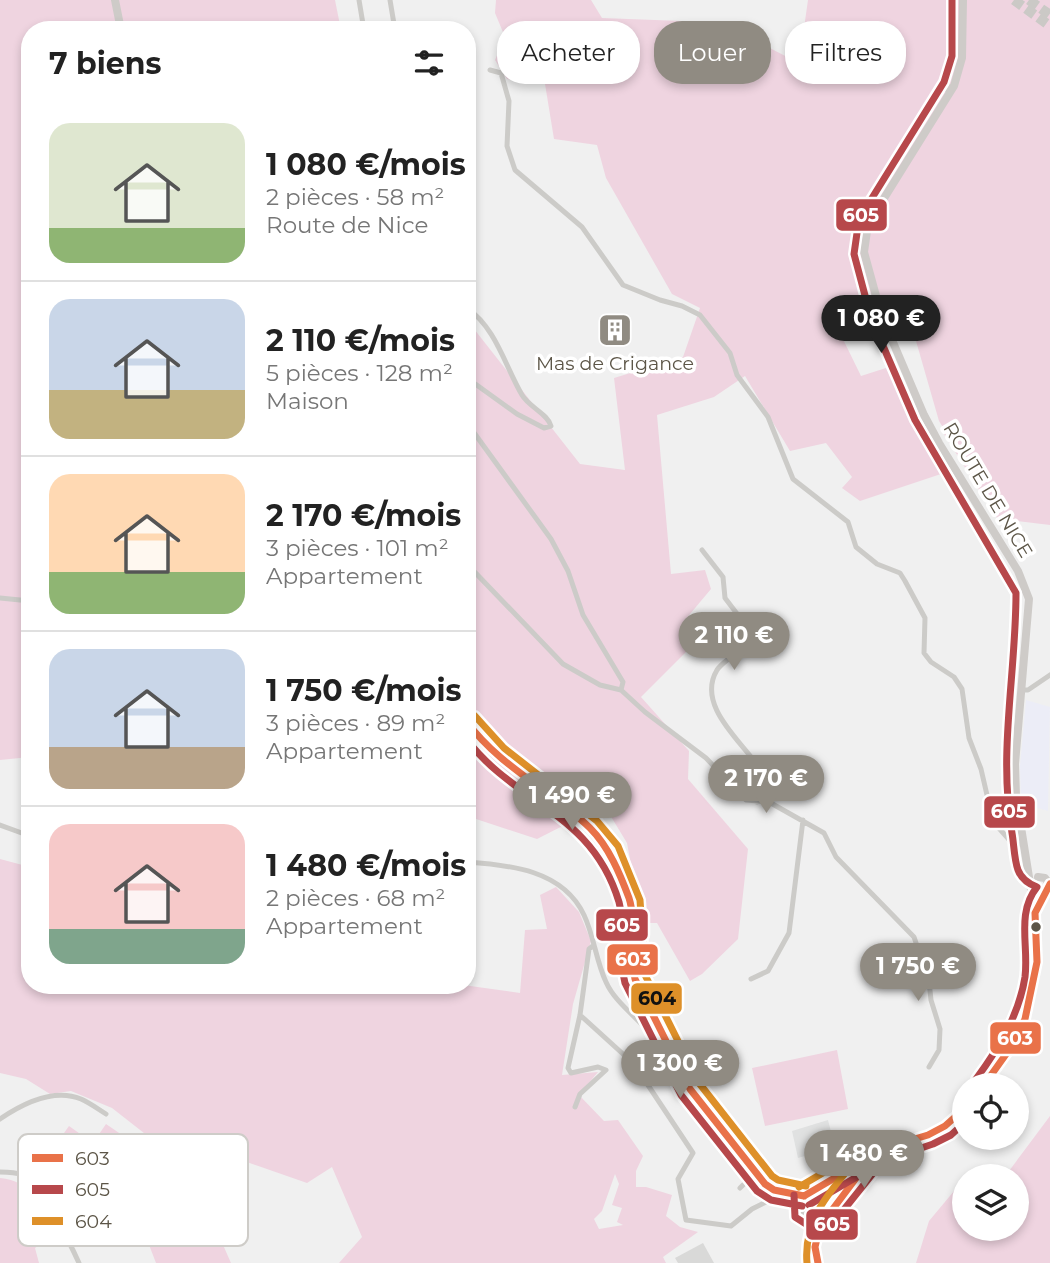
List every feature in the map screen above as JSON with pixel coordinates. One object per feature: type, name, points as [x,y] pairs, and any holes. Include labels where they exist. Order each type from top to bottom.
[{"type":"main road","points":[[115,0],[119,21]]},
{"type":"main road","points":[[950,92],[945,83],[954,51],[952,0]]},
{"type":"main road","points":[[950,92],[962,58],[963,0]]},
{"type":"main road","name":"ROUTE DE NICE","points":[[950,92],[868,224],[863,252],[881,314],[901,366],[939,443],[1018,571],[1027,591],[1029,608],[1015,764],[1028,867],[1044,880],[1032,892]]},
{"type":"main road","points":[[476,734],[498,756],[590,828],[609,852],[629,902],[632,973],[690,1089],[765,1184],[774,1191],[801,1195],[855,1165],[866,1166]]},
{"type":"main road","points":[[1035,913],[1042,896],[1047,893],[1044,880]]},
{"type":"main road","points":[[993,1073],[1009,1050],[1029,1005],[1037,962],[1032,892],[1042,896]]},
{"type":"main road","points":[[818,1263],[816,1241],[822,1222],[866,1166],[888,1147],[928,1135],[952,1119]]},
{"type":"main road","points":[[801,1195],[797,1204],[822,1222]]},
{"type":"street","points":[[359,0],[362,21]]},
{"type":"street","points":[[390,0],[394,21]]},
{"type":"street","points":[[490,70],[501,74],[508,89],[507,146],[515,170],[582,227],[622,285],[696,312],[730,353],[737,375],[768,417],[793,479],[848,522],[856,547],[877,564],[900,573],[925,618],[924,653],[931,663],[954,677],[962,689],[969,738],[997,826],[1013,844],[1024,844]]},
{"type":"street","points":[[476,318],[489,332],[523,396],[548,419],[551,426],[544,428],[517,414],[476,384]]},
{"type":"street","points":[[476,435],[551,539],[568,571],[583,614],[623,682],[621,690]]},
{"type":"street","points":[[702,550],[723,577],[725,598],[741,619],[737,649],[718,669],[714,693],[730,734],[757,765],[757,802]]},
{"type":"street","points":[[476,573],[563,664],[600,685],[621,690],[645,712],[706,758],[746,800],[769,802],[826,835],[835,857],[902,922],[917,941],[940,1029],[939,1051],[929,1067]]},
{"type":"street","points":[[0,598],[21,600]]},
{"type":"street","points":[[1022,690],[1028,690],[1050,675]]},
{"type":"street","points":[[751,979],[768,971],[789,933],[803,820]]},
{"type":"street","points":[[0,825],[21,833]]},
{"type":"street","points":[[476,863],[534,872],[553,881],[584,914],[611,990],[658,1043],[666,1043]]},
{"type":"street","points":[[575,1107],[580,1094],[606,1070],[598,1067],[568,1072],[580,1015],[589,949],[594,945]]},
{"type":"street","points":[[580,1015],[634,1064],[693,1153],[678,1178],[687,1220],[728,1227],[742,1216],[784,1193]]},
{"type":"street","points":[[0,1119],[30,1101],[70,1096],[81,1099],[106,1114]]},
{"type":"street","points":[[0,1172],[18,1174]]},
{"type":"street","points":[[72,1246],[79,1263]]},
{"type":"shaded area","points":[[0,0],[335,0],[339,21],[21,21],[21,758],[0,760]]},
{"type":"shaded area","points":[[496,0],[591,0],[602,18],[682,21],[654,21],[654,84],[771,84],[771,49],[785,56],[785,84],[906,84],[906,21],[805,21],[808,0],[1050,0],[1050,525],[1017,521],[1004,529],[942,431],[944,429],[939,421],[916,341],[881,326],[839,331],[861,376],[889,367],[947,472],[860,501],[842,488],[852,477],[826,443],[790,451],[745,376],[714,397],[657,415],[671,574],[705,570],[711,589],[685,620],[687,651],[641,697],[689,751],[688,779],[748,849],[738,939],[702,974],[690,981],[657,923],[642,923],[627,843],[604,805],[537,839],[476,819],[476,331],[580,464],[625,470],[614,378],[683,357],[700,308],[672,294],[606,178],[597,145],[554,139],[545,84],[640,84],[640,21],[498,21],[495,13]]},
{"type":"shaded area","points":[[1026,700],[1050,707],[1048,811],[1021,803],[1020,766]]},
{"type":"shaded area","points":[[0,859],[21,865],[21,994],[476,994],[476,987],[520,993],[525,930],[547,929],[540,895],[556,887],[579,912],[591,941],[573,1004],[562,1075],[598,1072],[579,1095],[604,1121],[618,1120],[643,1156],[636,1171],[636,1187],[646,1187],[672,1195],[666,1216],[680,1227],[698,1232],[663,1257],[666,1263],[339,1263],[362,1237],[332,1167],[307,1183],[248,1162],[248,1134],[145,1134],[112,1108],[71,1091],[50,1094],[26,1079],[0,1073]],"holes":[[[615,1174],[619,1184],[612,1205],[622,1208],[617,1222],[623,1225],[599,1229],[594,1219],[602,1211]]]},
{"type":"shaded area","points":[[837,1050],[848,1109],[765,1126],[752,1068]]},
{"type":"shaded area","points":[[1050,1116],[1050,1263],[916,1263],[929,1221],[952,1193],[952,1241],[1029,1241],[1029,1164],[1014,1164],[1025,1150],[1029,1150],[1029,1144]]},
{"type":"shaded area","points":[[828,1120],[835,1147],[798,1158],[792,1131]]},
{"type":"shaded area","points":[[106,1124],[121,1134],[99,1134]]},
{"type":"shaded area","points":[[69,1126],[80,1134],[63,1134]]},
{"type":"shaded area","points":[[0,1178],[18,1183],[18,1246],[38,1246],[35,1248],[39,1263],[0,1263]]},
{"type":"shaded area","points":[[149,1246],[224,1246],[231,1263],[156,1263]]},
{"type":"building","points":[[703,1243],[714,1263],[678,1263],[675,1258]]},
{"type":"tunnel","points":[[1014,0],[1050,26]]},
{"type":"tunnel","points":[[1029,0],[1050,15]]},
{"type":"transit line","name":"605","points":[[952,0],[952,56],[944,82],[859,219],[854,254],[871,318],[915,420],[1016,593],[1007,743],[1008,803],[1018,870],[1021,876],[1037,887],[1031,897],[1025,919],[1026,965],[1018,1005],[1000,1043],[980,1073]]},
{"type":"transit line","name":"604","points":[[476,717],[504,748],[597,821],[618,846],[640,900],[645,975],[699,1083],[772,1176],[778,1180],[806,1186]]},
{"type":"transit line","name":"603","points":[[476,733],[510,765],[575,814],[603,844],[618,870],[629,898],[635,979],[690,1089],[765,1184],[774,1190],[804,1196]]},
{"type":"transit line","name":"605","points":[[476,750],[508,780],[572,828],[591,848],[607,872],[619,902],[625,983],[681,1095],[757,1191],[771,1200],[802,1206]]},
{"type":"transit line","name":"603","points":[[993,1073],[1009,1050],[1025,1019],[1037,962],[1035,913],[1050,884]]},
{"type":"transit line","name":"603","points":[[818,1263],[815,1247],[820,1226],[866,1165],[888,1147],[928,1135],[952,1120]]},
{"type":"transit line","name":"605","points":[[794,1195],[795,1217],[817,1231],[826,1232],[874,1172],[889,1159],[933,1144],[952,1134]]},
{"type":"transit line","name":"604","points":[[799,1187],[855,1154]]},
{"type":"transit line","name":"604","points":[[807,1263],[809,1233],[814,1219],[829,1194],[858,1158]]},
{"type":"transit line","name":"603","points":[[804,1196],[860,1163]]},
{"type":"transit line","name":"605","points":[[809,1205],[865,1172]]},
{"type":"place","name":"Mas de Crigance","points":[[615,330]]}]
